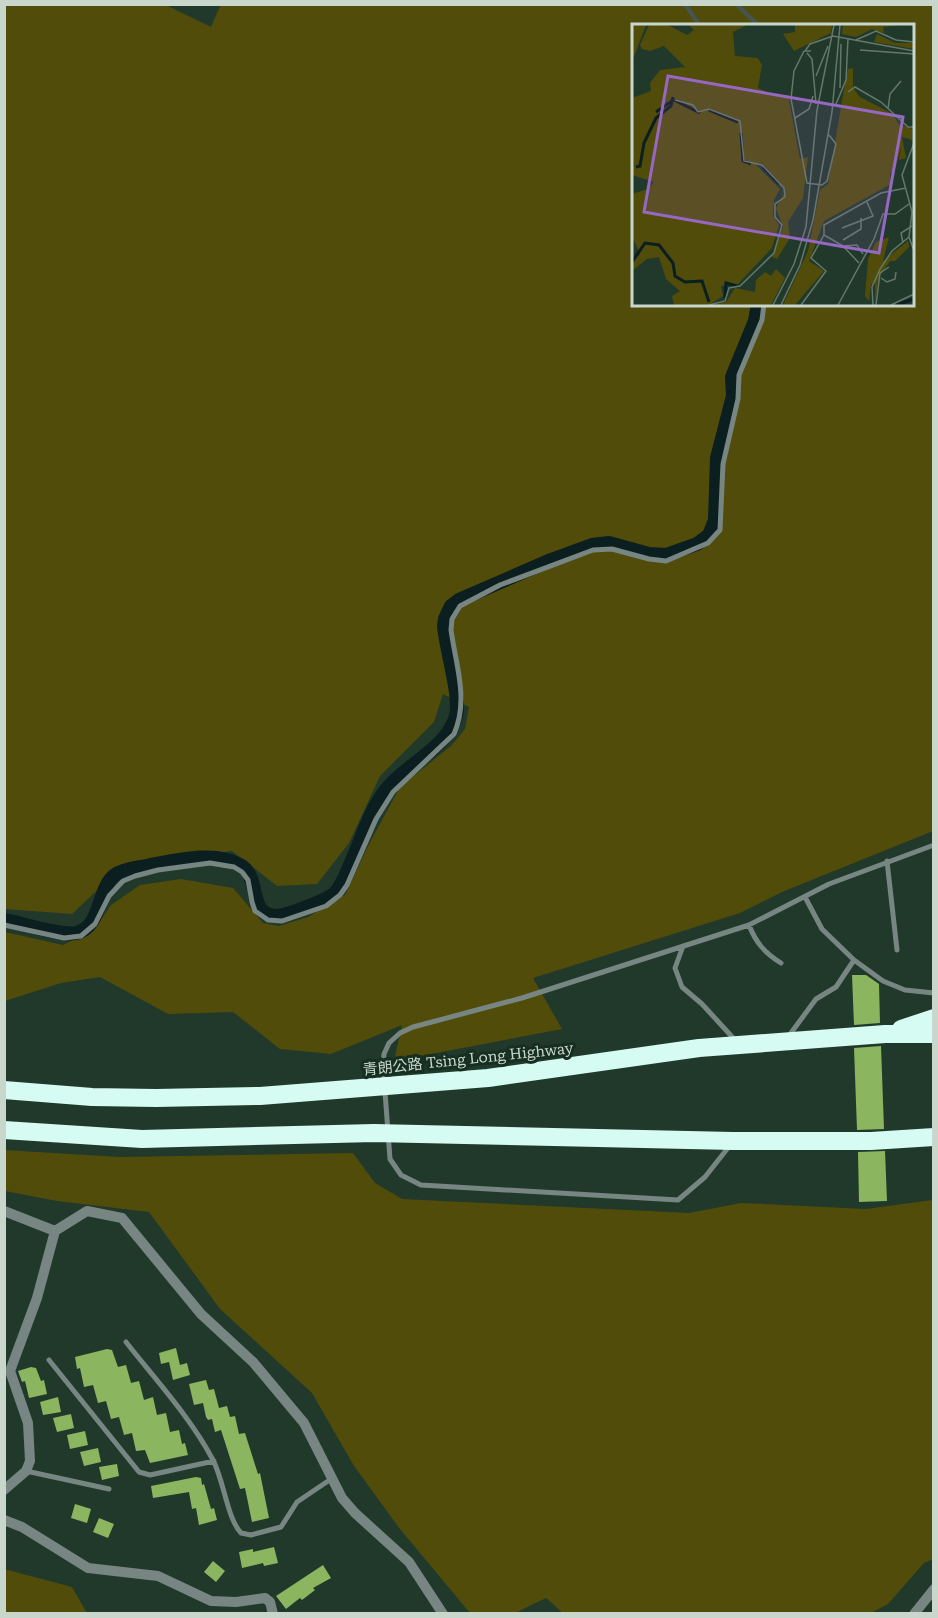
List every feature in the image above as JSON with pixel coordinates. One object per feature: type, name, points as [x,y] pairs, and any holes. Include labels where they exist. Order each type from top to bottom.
[{"type":"highway","points":[[885,1034],[933,1018]]},
{"type":"highway","name":"青朗公路 Tsing Long Highway","points":[[4,1090],[124,1098],[260,1096],[489,1078],[699,1048],[885,1034],[933,1034]]},
{"type":"highway","points":[[4,1130],[142,1139],[374,1133],[734,1141],[890,1141],[933,1137]]},
{"type":"highway","points":[[890,1141],[933,1150]]},
{"type":"street","points":[[4,1210],[55,1231]]},
{"type":"street","points":[[4,1490],[26,1471],[30,1461],[28,1423],[7,1374],[37,1298],[55,1231],[87,1211],[122,1218],[201,1314],[253,1362],[304,1423],[342,1498],[355,1514],[409,1562],[443,1614]]},
{"type":"street","points":[[4,1520],[22,1527],[84,1567],[158,1576],[211,1601],[236,1602],[265,1598],[270,1602],[273,1614]]},
{"type":"street","points":[[914,1614],[933,1589]]},
{"type":"lane","points":[[4,926],[64,938],[81,936],[95,924],[109,896],[123,881],[158,870],[210,863],[234,867],[242,872],[248,880],[255,911],[268,920],[282,921],[326,906],[333,901],[347,885],[376,819],[393,792],[454,734],[457,728],[462,700],[451,630],[452,619],[460,606],[500,585],[593,550],[612,549],[666,561],[701,548],[720,530],[723,464],[738,399],[739,375],[762,320],[764,306]]},
{"type":"lane","points":[[734,1141],[705,1177],[678,1200],[421,1185],[401,1175],[393,1165],[389,1154],[384,1054],[389,1043],[405,1030],[522,998],[749,925],[829,884],[933,845]]},
{"type":"lane","points":[[887,861],[897,950]]},
{"type":"lane","points":[[805,897],[822,929],[854,960],[883,981],[905,990],[933,993]]},
{"type":"lane","points":[[749,925],[754,938],[765,953],[781,963]]},
{"type":"lane","points":[[683,946],[675,968],[682,987],[702,1004],[740,1045]]},
{"type":"lane","points":[[784,1041],[816,999],[836,987],[854,960]]},
{"type":"lane","points":[[126,1342],[196,1432],[214,1461],[224,1485],[236,1528],[246,1535],[280,1527],[297,1502],[331,1479]]},
{"type":"lane","points":[[49,1360],[139,1472],[150,1475],[214,1461]]},
{"type":"lane","points":[[26,1471],[109,1489]]},
{"type":"shaded area","points":[[221,4],[933,5],[933,831],[782,892],[740,913],[533,978],[562,1029],[394,1061],[402,1025],[331,1054],[280,1049],[233,1012],[168,1014],[100,977],[61,983],[5,1001],[5,932],[63,945],[94,930],[111,905],[140,885],[181,879],[233,888],[263,923],[279,926],[308,917],[345,895],[400,787],[452,745],[465,729],[469,707],[443,694],[434,722],[380,776],[349,843],[317,884],[277,886],[232,851],[122,867],[72,914],[5,909],[5,5],[166,5],[211,27]]},
{"type":"shaded area","points":[[4,1150],[119,1157],[353,1153],[375,1183],[402,1199],[689,1213],[741,1203],[866,1209],[933,1200],[933,1559],[924,1563],[888,1604],[871,1613],[564,1614],[546,1598],[515,1613],[470,1613],[400,1529],[354,1466],[312,1393],[220,1309],[149,1212],[57,1201],[5,1191]]},
{"type":"shaded area","points":[[4,1569],[72,1587],[87,1613],[5,1613]]},
{"type":"building","points":[[852,975],[866,975],[879,984],[880,1023],[854,1025]]},
{"type":"building","points":[[881,1046],[884,1129],[857,1130],[854,1048]]},
{"type":"building","points":[[885,1151],[887,1201],[859,1202],[858,1152]]},
{"type":"building","points":[[176,1348],[180,1365],[187,1363],[190,1375],[173,1380],[169,1362],[161,1364],[159,1353]]},
{"type":"building","points":[[107,1349],[112,1350],[118,1367],[126,1365],[131,1383],[139,1381],[144,1400],[153,1397],[157,1415],[166,1413],[170,1432],[179,1430],[182,1444],[185,1443],[188,1455],[150,1463],[145,1450],[136,1451],[132,1433],[124,1435],[119,1417],[111,1419],[106,1401],[98,1403],[93,1385],[84,1387],[75,1357]]},
{"type":"building","points":[[31,1367],[36,1368],[41,1381],[44,1380],[47,1394],[29,1398],[25,1381],[22,1382],[18,1371]]},
{"type":"building","points":[[206,1380],[209,1390],[214,1389],[219,1408],[227,1406],[230,1417],[235,1416],[239,1434],[245,1433],[258,1474],[260,1473],[269,1518],[252,1522],[245,1488],[240,1489],[221,1430],[215,1432],[212,1419],[208,1420],[206,1417],[203,1403],[194,1405],[189,1384]]},
{"type":"building","points":[[58,1397],[61,1412],[43,1415],[40,1402]]},
{"type":"building","points":[[71,1414],[74,1428],[57,1432],[53,1418]]},
{"type":"building","points":[[85,1431],[88,1445],[70,1449],[67,1435]]},
{"type":"building","points":[[98,1448],[101,1462],[84,1466],[80,1452]]},
{"type":"building","points":[[117,1464],[119,1476],[102,1480],[99,1467]]},
{"type":"building","points":[[201,1478],[202,1485],[204,1484],[211,1509],[214,1508],[217,1520],[199,1525],[196,1508],[192,1509],[189,1492],[153,1498],[151,1486]]},
{"type":"building","points":[[75,1504],[91,1509],[87,1523],[71,1518]]},
{"type":"building","points":[[99,1518],[114,1524],[108,1538],[93,1532]]},
{"type":"building","points":[[274,1547],[278,1563],[264,1566],[263,1563],[242,1568],[239,1552],[253,1549],[253,1552]]},
{"type":"building","points":[[213,1561],[225,1571],[216,1582],[204,1572]]},
{"type":"building","points":[[323,1565],[331,1578],[313,1588],[315,1590],[286,1609],[276,1596]]},
{"type":"waterway","points":[[685,4],[699,24]]},
{"type":"waterway","points":[[736,4],[757,24]]},
{"type":"waterway","points":[[4,920],[51,931],[76,933],[91,924],[105,889],[115,875],[130,869],[206,857],[230,861],[247,871],[257,902],[267,914],[276,916],[289,913],[335,893],[344,879],[379,799],[393,781],[434,748],[451,728],[456,716],[457,697],[444,626],[451,606],[459,600],[551,560],[592,545],[609,543],[649,554],[666,555],[697,544],[709,535],[715,520],[717,458],[733,396],[732,377],[755,321],[758,306]]}]
